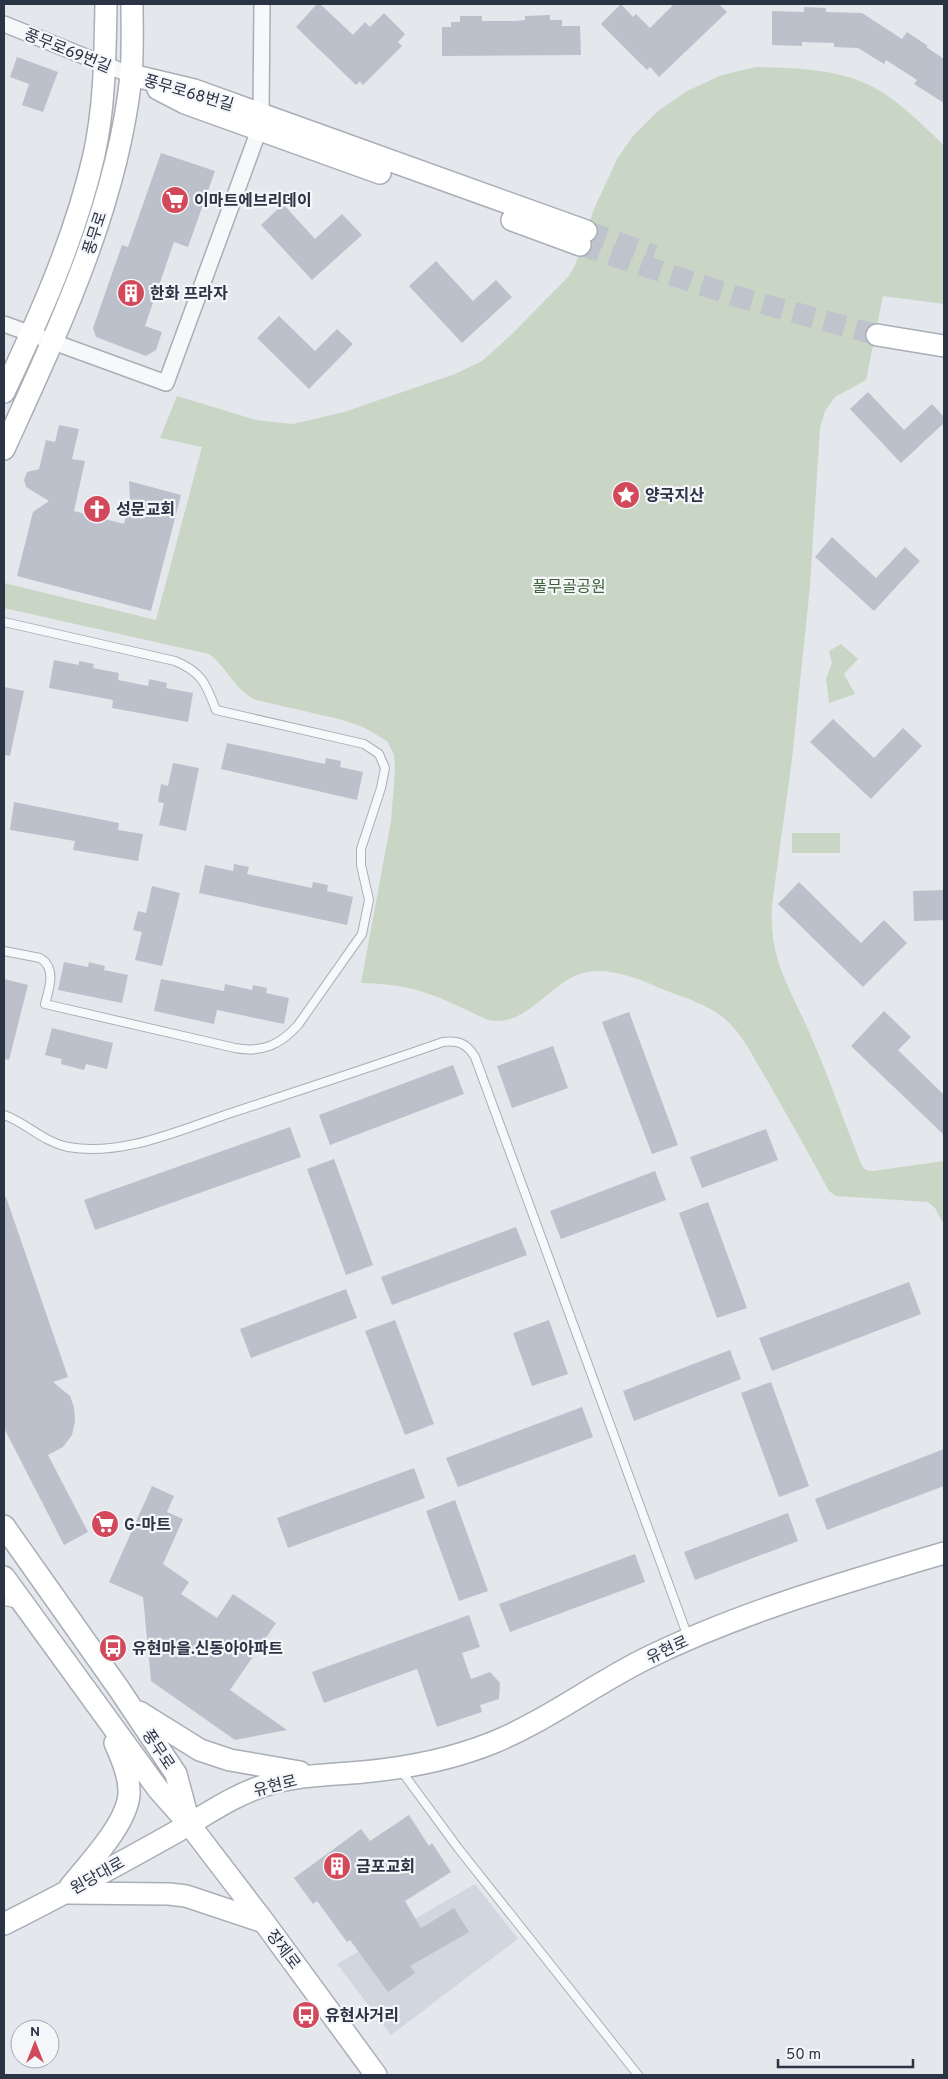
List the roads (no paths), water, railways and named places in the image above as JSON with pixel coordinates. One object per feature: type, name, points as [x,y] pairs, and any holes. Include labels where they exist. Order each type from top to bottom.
[{"type":"street","name":"풍무로","points":[[4,392],[31,334],[71,233],[94,155],[105,64],[106,4]]},
{"type":"street","name":"풍무로","points":[[4,449],[52,343],[97,227],[119,144],[131,75],[132,4]]},
{"type":"street","points":[[4,324],[166,383],[260,122],[262,4]]},
{"type":"street","name":"풍무로69번길","points":[[4,24],[131,75]]},
{"type":"street","name":"풍무로68번길","points":[[131,75],[194,90],[260,122],[583,238]]},
{"type":"street","points":[[944,335],[878,329],[944,346]]},
{"type":"street","name":"풍무로","points":[[4,1526],[130,1705],[176,1774],[189,1824]]},
{"type":"street","name":"유현로","points":[[189,1824],[225,1802],[267,1784],[320,1775],[399,1768],[467,1752],[514,1733],[621,1671],[688,1639],[837,1584],[944,1553]]},
{"type":"street","name":"풍무로","points":[[4,1577],[14,1603],[105,1717],[158,1789],[189,1824]]},
{"type":"street","points":[[130,1705],[179,1739],[200,1750],[230,1760],[320,1775]]},
{"type":"street","points":[[66,1893],[118,1824],[127,1802],[128,1781],[105,1717]]},
{"type":"street","name":"원당대로","points":[[4,1924],[66,1893],[189,1824]]},
{"type":"street","name":"장제로","points":[[189,1824],[264,1922],[376,2075]]},
{"type":"street","points":[[66,1893],[177,1895],[264,1922]]},
{"type":"lane","points":[[4,622],[174,661],[194,669],[201,677],[216,710],[364,744],[379,754],[385,768],[381,788],[362,849],[362,865],[369,900],[362,934],[298,1025],[279,1043],[268,1048],[248,1050],[45,1004],[50,976],[50,968],[45,960],[4,951]]},
{"type":"lane","points":[[4,1115],[40,1137],[66,1147],[86,1149],[122,1146],[268,1101],[443,1042],[463,1043],[470,1049],[479,1067],[688,1639]]},
{"type":"lane","points":[[399,1768],[458,1848],[638,2075]]},
{"type":"tunnel","points":[[586,231],[654,255]]},
{"type":"tunnel","points":[[580,245],[738,297],[877,335]]},
{"type":"place","name":"이마트에브리데이","points":[[175,200]]},
{"type":"place","name":"한화 프라자","points":[[131,293]]},
{"type":"place","name":"양국지산","points":[[626,495]]},
{"type":"place","name":"성문교회","points":[[97,509]]},
{"type":"place","name":"G-마트","points":[[105,1524]]},
{"type":"place","name":"유현마을.신동아아파트","points":[[113,1648]]},
{"type":"place","name":"금포교회","points":[[337,1866]]},
{"type":"place","name":"유현사거리","points":[[306,2015]]},
{"type":"park label","name":"풀무골공원","points":[[569,586]]}]
